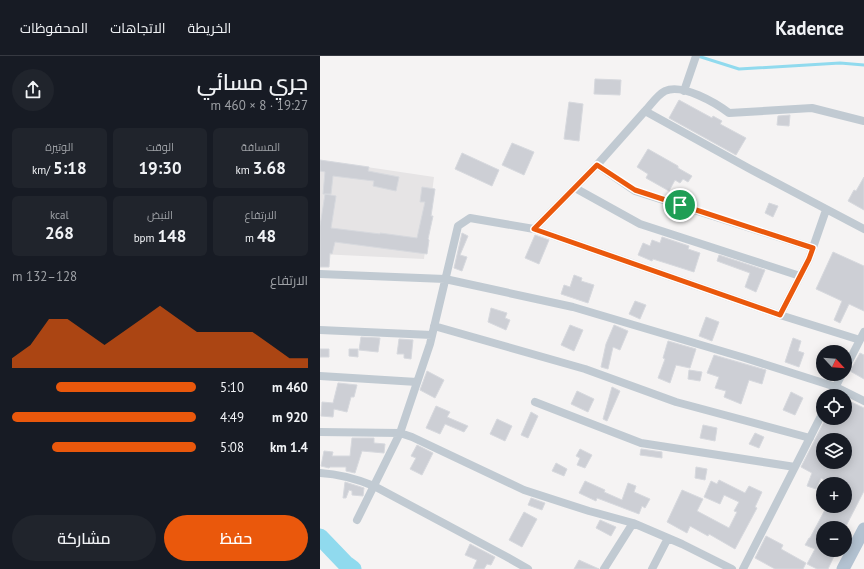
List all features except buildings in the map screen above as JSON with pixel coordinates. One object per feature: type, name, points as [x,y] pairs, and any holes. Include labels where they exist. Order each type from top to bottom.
[{"type":"main road","points":[[843,569],[864,529]]},
{"type":"street","points":[[684,91],[696,58]]},
{"type":"street","points":[[534,229],[597,165],[665,91],[677,89],[684,91],[715,102],[729,113],[812,108],[864,121]]},
{"type":"street","points":[[645,111],[826,210],[864,229]]},
{"type":"street","points":[[597,165],[635,190],[813,248]]},
{"type":"street","points":[[575,188],[640,224],[800,276]]},
{"type":"street","points":[[780,315],[813,248],[826,210]]},
{"type":"street","points":[[356,520],[400,433],[432,335],[458,226],[470,218],[534,229],[780,315],[860,340]]},
{"type":"street","points":[[320,274],[445,279],[573,307],[745,358],[836,387],[864,401]]},
{"type":"street","points":[[434,326],[585,369],[676,402],[810,438]]},
{"type":"street","points":[[320,330],[432,335]]},
{"type":"street","points":[[852,355],[864,332]]},
{"type":"street","points":[[320,376],[417,382]]},
{"type":"street","points":[[836,387],[839,381]]},
{"type":"street","points":[[535,402],[641,443],[795,467]]},
{"type":"street","points":[[743,569],[816,425]]},
{"type":"street","points":[[320,432],[400,433],[412,437],[524,490],[589,512],[633,523],[668,538],[722,567],[732,569]]},
{"type":"street","points":[[320,473],[361,481],[374,486],[507,556],[528,569]]},
{"type":"street","points":[[604,569],[633,523]]},
{"type":"street","points":[[652,569],[668,538]]},
{"type":"shaded area","points":[[320,160],[434,177],[424,259],[320,254]]},
{"type":"waterway","points":[[698,56],[739,69],[840,63],[864,65]]},
{"type":"waterway","points":[[320,537],[345,563],[353,569]]},
{"type":"route","points":[[597,165],[635,190],[680,205],[813,248],[809,259],[780,315],[534,229],[597,165]]}]
